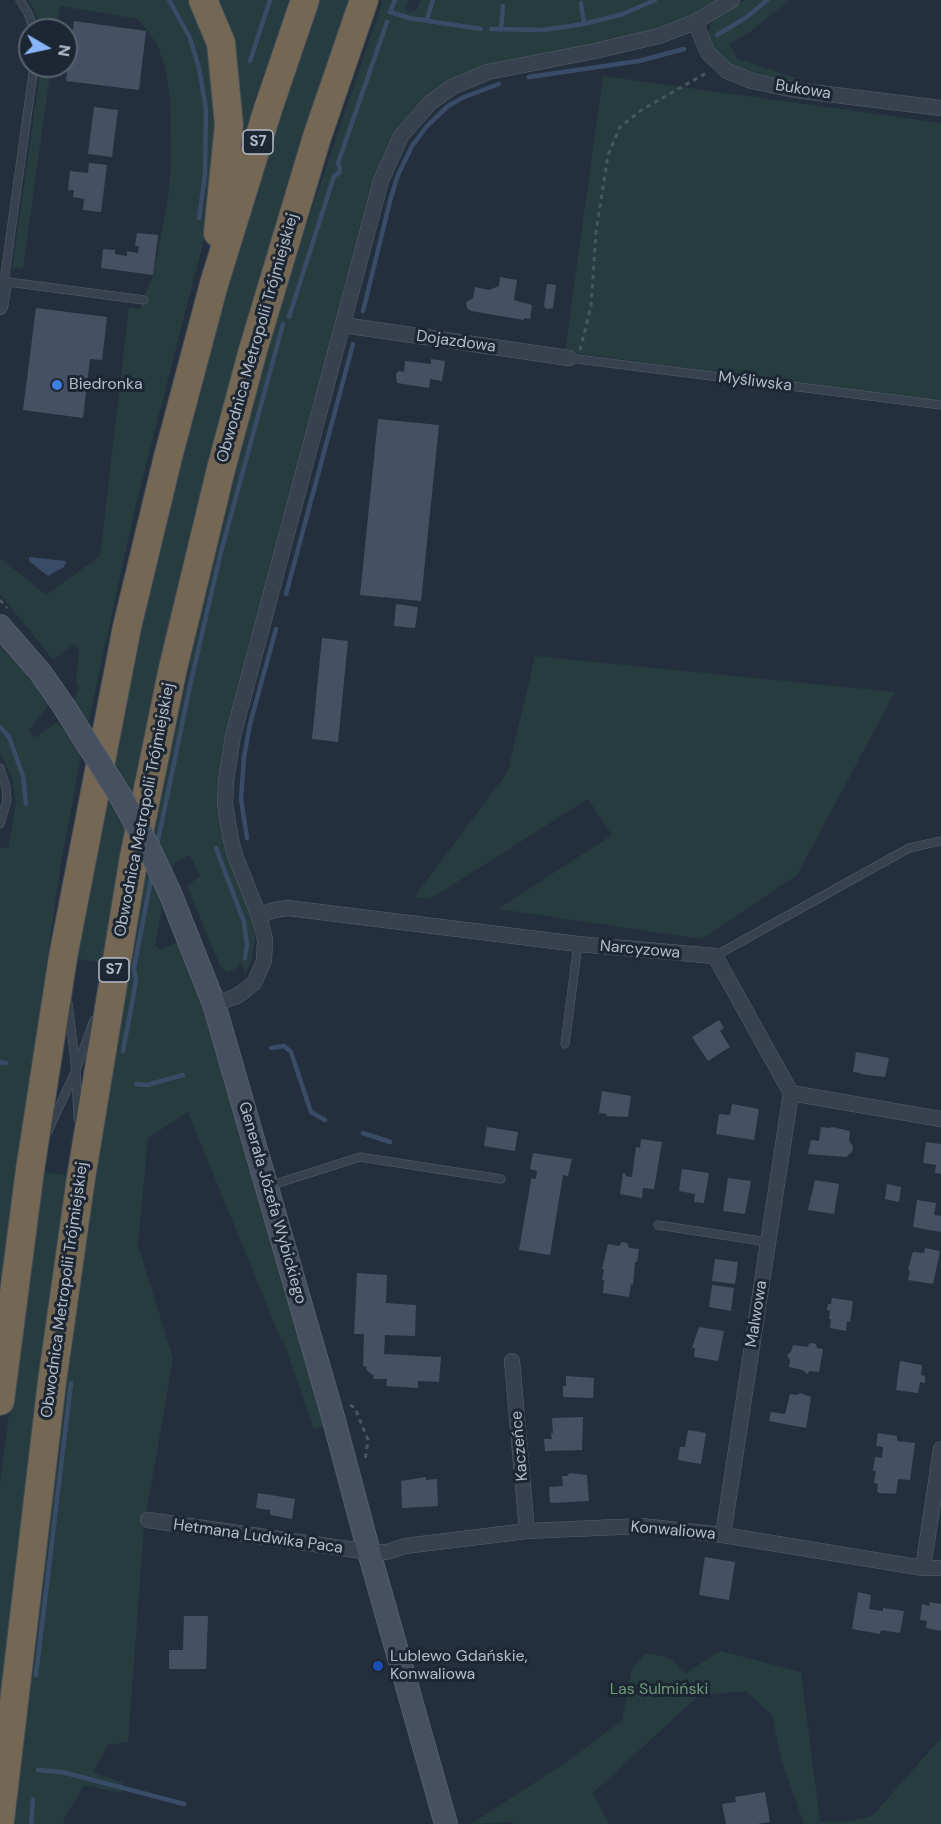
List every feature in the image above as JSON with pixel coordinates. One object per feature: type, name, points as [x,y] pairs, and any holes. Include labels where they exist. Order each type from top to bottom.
[{"type":"highway","points":[[203,0],[221,43],[229,125],[214,284]]},
{"type":"highway","name":"S7","points":[[0,1401],[30,1170],[63,957],[127,627],[168,457],[214,284],[268,109],[305,0]]},
{"type":"highway","name":"Obwodnica Metropolii Trójmiejskiej","points":[[0,1820],[50,1394],[81,1178],[134,857],[172,668],[221,469],[287,232],[364,0]]},
{"type":"main road","name":"Generała Józefa Wybickiego","points":[[0,626],[40,672],[121,797],[170,893],[214,1004],[329,1402],[446,1824]]},
{"type":"street","points":[[214,1004],[235,997],[254,983],[264,962],[265,939],[259,916],[231,840],[225,804],[226,781],[236,725],[381,182],[401,135],[430,103],[452,87],[488,72],[659,36],[694,22],[732,0]]},
{"type":"street","name":"Bukowa","points":[[694,22],[708,53],[727,71],[752,81],[795,90],[941,108]]},
{"type":"street","points":[[0,307],[2,281]]},
{"type":"street","name":"Dojazdowa","points":[[343,325],[569,358]]},
{"type":"street","name":"Narcyzowa","points":[[259,916],[288,908],[578,944],[715,956]]},
{"type":"street","points":[[715,956],[791,1093],[941,1119]]},
{"type":"street","name":"Malwowa","points":[[723,1535],[791,1093]]},
{"type":"street","name":"Kaczeńce","points":[[512,1361],[527,1531]]},
{"type":"street","points":[[923,1568],[941,1449]]},
{"type":"street","name":"Hetmana Ludwika Paca","points":[[148,1520],[369,1552]]},
{"type":"street","name":"Konwaliowa","points":[[369,1552],[387,1552],[405,1546],[527,1531],[642,1526],[723,1535],[923,1568],[941,1568]]},
{"type":"lane","points":[[20,0],[30,18]]},
{"type":"lane","points":[[32,78],[2,281],[144,300]]},
{"type":"lane","name":"Myśliwska","points":[[569,358],[941,405]]},
{"type":"lane","points":[[0,768],[6,787],[7,800],[0,824]]},
{"type":"lane","points":[[715,956],[909,848],[941,842]]},
{"type":"lane","points":[[565,1044],[578,944]]},
{"type":"lane","points":[[63,957],[76,1070],[78,1130]]},
{"type":"lane","points":[[30,1170],[76,1070],[115,965]]},
{"type":"lane","points":[[79,1142],[81,1178]]},
{"type":"lane","points":[[268,1187],[360,1157],[501,1179]]},
{"type":"lane","points":[[658,1225],[768,1242]]},
{"type":"path","points":[[569,358],[580,350],[591,306],[596,232],[608,155],[620,127],[643,109],[720,65]]},
{"type":"path","points":[[350,1404],[355,1408],[368,1440],[366,1460],[362,1465]]},
{"type":"green space","points":[[28,0],[192,0],[207,34],[220,109],[211,212],[135,508],[81,757],[61,863],[0,1288],[0,847],[8,848],[16,803],[12,777],[0,753],[0,644],[51,702],[29,730],[34,738],[57,722],[63,730],[79,688],[76,681],[79,650],[74,644],[53,660],[0,594],[0,558],[46,595],[100,556],[129,307],[139,309],[153,275],[168,199],[171,165],[170,98],[165,66],[157,44],[138,19],[60,6],[58,18],[37,18]]},
{"type":"green space","points":[[210,0],[289,0],[239,149]]},
{"type":"green space","points":[[314,0],[354,0],[106,964],[73,958],[181,439]]},
{"type":"green space","points":[[383,0],[409,0],[405,10],[411,13],[413,10],[416,11],[421,0],[721,0],[690,17],[654,32],[474,73],[387,148],[376,174],[221,761],[220,777],[253,923],[255,939],[252,960],[245,973],[241,962],[238,967],[229,972],[221,968],[187,886],[200,876],[190,855],[175,862],[158,897],[162,910],[155,945],[161,950],[180,941],[197,982],[327,1425],[314,1429],[283,1340],[281,1340],[188,1112],[148,1138],[138,1245],[173,1358],[144,1527],[128,1742],[108,1745],[93,1772],[123,1783],[121,1793],[84,1785],[63,1824],[14,1824],[50,1511],[86,1238],[131,955],[160,803],[202,608],[263,366],[294,262]]},
{"type":"green space","points":[[745,0],[790,0],[750,32],[729,44],[738,59],[802,80],[800,88],[748,77],[716,56],[707,37],[711,24]]},
{"type":"green space","points":[[603,76],[941,123],[941,402],[565,352]]},
{"type":"green space","points":[[39,78],[49,78],[23,269],[12,268]]},
{"type":"green space","points":[[535,656],[895,692],[797,875],[702,939],[498,909],[612,835],[588,799],[430,899],[414,897],[508,771]]},
{"type":"green space","points":[[40,1171],[71,1176],[0,1740],[0,1485]]},
{"type":"green space","name":"Las Sulmiński","points":[[720,1651],[801,1672],[820,1822],[851,1821],[872,1816],[941,1738],[941,1824],[804,1824],[782,1762],[772,1715],[746,1691],[699,1695],[593,1793],[609,1824],[513,1824],[513,1822],[471,1824],[571,1759],[622,1720],[632,1668],[646,1653],[670,1658],[686,1673]]},
{"type":"water","points":[[29,557],[66,561],[64,567],[48,576],[29,561]]},
{"type":"building","points":[[78,22],[146,31],[139,90],[66,81],[66,78],[78,78]]},
{"type":"building","points":[[94,107],[118,110],[112,157],[88,154]]},
{"type":"building","points":[[89,163],[107,165],[101,212],[83,210],[84,199],[73,197],[74,190],[68,190],[70,171],[88,173]]},
{"type":"building","points":[[137,233],[158,235],[153,275],[101,268],[103,249],[115,250],[115,254],[127,256],[127,251],[138,253],[139,246],[135,246]]},
{"type":"building","points":[[500,277],[517,280],[514,300],[532,305],[530,319],[471,311],[467,308],[466,302],[473,298],[475,287],[489,290],[499,286]]},
{"type":"building","points":[[547,284],[556,285],[553,308],[546,309],[544,306]]},
{"type":"building","name":"Biedronka","points":[[36,308],[107,317],[102,360],[90,359],[83,418],[23,410]]},
{"type":"building","points":[[431,359],[445,361],[442,381],[430,379],[429,388],[397,383],[396,374],[399,371],[404,372],[405,361],[431,364]]},
{"type":"building","points":[[378,419],[439,425],[421,601],[360,595]]},
{"type":"building","points":[[396,604],[418,607],[415,628],[394,626]]},
{"type":"building","points":[[322,638],[348,641],[338,742],[312,739]]},
{"type":"building","points":[[719,1020],[724,1028],[720,1031],[730,1047],[708,1061],[692,1037]]},
{"type":"building","points":[[856,1052],[889,1058],[885,1077],[853,1072]]},
{"type":"building","points":[[602,1091],[631,1096],[628,1117],[606,1116],[607,1114],[599,1113]]},
{"type":"building","points":[[732,1104],[759,1109],[754,1140],[716,1134],[719,1114],[730,1115]]},
{"type":"building","points":[[487,1127],[518,1132],[515,1151],[484,1146]]},
{"type":"building","points":[[821,1127],[850,1131],[849,1141],[853,1146],[852,1152],[846,1157],[808,1154],[811,1140],[819,1141]]},
{"type":"building","points":[[641,1139],[662,1142],[654,1189],[643,1188],[642,1198],[620,1194],[623,1173],[626,1174],[625,1176],[632,1177],[636,1147],[640,1148]]},
{"type":"building","points":[[926,1142],[941,1144],[941,1174],[935,1173],[936,1165],[923,1163]]},
{"type":"building","points":[[533,1153],[572,1159],[568,1176],[563,1175],[550,1255],[519,1250],[531,1178],[536,1179],[537,1171],[530,1169]]},
{"type":"building","points":[[682,1169],[709,1173],[704,1203],[694,1202],[695,1194],[679,1191]]},
{"type":"building","points":[[728,1178],[751,1181],[745,1214],[723,1211]]},
{"type":"building","points":[[815,1180],[839,1184],[834,1214],[808,1210]]},
{"type":"building","points":[[887,1184],[901,1187],[899,1202],[885,1199]]},
{"type":"building","points":[[917,1200],[936,1203],[934,1215],[941,1216],[941,1232],[913,1227]]},
{"type":"building","points":[[622,1242],[627,1243],[629,1248],[639,1249],[629,1297],[603,1293],[604,1269],[602,1269],[608,1244],[619,1246]]},
{"type":"building","points":[[925,1248],[940,1251],[933,1284],[908,1280],[910,1272],[908,1269],[913,1252],[924,1253]]},
{"type":"building","points":[[715,1259],[738,1262],[735,1284],[712,1281]]},
{"type":"building","points":[[357,1273],[387,1275],[386,1303],[416,1305],[415,1336],[385,1335],[384,1354],[441,1357],[439,1382],[418,1381],[418,1388],[386,1386],[387,1379],[374,1379],[373,1374],[363,1366],[364,1334],[354,1334]]},
{"type":"building","points":[[712,1285],[734,1288],[731,1311],[709,1307]]},
{"type":"building","points":[[832,1298],[853,1301],[850,1322],[847,1321],[846,1331],[830,1328],[830,1311],[827,1310]]},
{"type":"building","points":[[699,1327],[724,1331],[718,1361],[694,1357],[695,1348],[692,1348]]},
{"type":"building","points":[[810,1343],[823,1349],[819,1372],[810,1371],[807,1374],[803,1370],[789,1367],[790,1360],[787,1355],[791,1352],[793,1345],[807,1347]]},
{"type":"building","points":[[900,1361],[922,1365],[921,1375],[925,1376],[925,1383],[920,1382],[918,1393],[896,1390]]},
{"type":"building","points":[[566,1376],[594,1378],[593,1398],[563,1397]]},
{"type":"building","points":[[800,1393],[811,1397],[806,1428],[769,1421],[771,1412],[785,1414],[790,1394]]},
{"type":"building","points":[[583,1417],[582,1450],[545,1451],[544,1439],[552,1439],[552,1418]]},
{"type":"building","points":[[688,1430],[706,1433],[701,1464],[678,1460],[680,1447],[685,1447]]},
{"type":"building","points":[[878,1433],[897,1436],[897,1441],[915,1443],[910,1480],[898,1479],[896,1494],[879,1493],[878,1484],[874,1483],[875,1457],[882,1458],[883,1447],[876,1446]]},
{"type":"building","points":[[569,1473],[587,1475],[589,1501],[550,1503],[549,1487],[563,1486],[562,1476],[568,1476]]},
{"type":"building","points":[[426,1477],[426,1480],[437,1479],[438,1506],[402,1508],[401,1481]]},
{"type":"building","points":[[258,1493],[295,1499],[292,1519],[270,1515],[270,1510],[256,1508]]},
{"type":"building","points":[[705,1557],[735,1562],[729,1600],[699,1595]]},
{"type":"building","points":[[858,1592],[871,1595],[869,1609],[904,1611],[900,1633],[881,1630],[880,1634],[852,1629]]},
{"type":"building","points":[[930,1602],[941,1604],[941,1631],[926,1628],[927,1621],[920,1620],[922,1604],[929,1606]]},
{"type":"building","points":[[184,1616],[208,1616],[206,1669],[169,1669],[169,1650],[183,1650]]},
{"type":"building","points":[[765,1792],[770,1822],[726,1824],[722,1804],[736,1802],[735,1797]]},
{"type":"waterway","points":[[169,0],[190,38],[199,68],[206,109],[205,175],[199,218]]},
{"type":"waterway","points":[[250,61],[270,0]]},
{"type":"waterway","points":[[390,12],[395,0]]},
{"type":"waterway","points":[[427,19],[433,0]]},
{"type":"waterway","points":[[491,29],[543,30],[584,24],[623,14],[655,0]]},
{"type":"waterway","points":[[717,35],[747,17],[767,0]]},
{"type":"waterway","points":[[581,3],[584,24]]},
{"type":"waterway","points":[[501,30],[503,6]]},
{"type":"waterway","points":[[390,12],[409,18],[481,29]]},
{"type":"waterway","points":[[289,317],[334,176],[339,173],[338,163],[387,22]]},
{"type":"waterway","points":[[529,77],[639,61],[684,49]]},
{"type":"waterway","points":[[363,311],[391,197],[398,175],[412,146],[427,126],[448,106],[464,97],[499,84]]},
{"type":"waterway","points":[[157,845],[221,552],[283,324]]},
{"type":"waterway","points":[[286,594],[353,344]]},
{"type":"waterway","points":[[247,838],[241,799],[244,757],[250,724],[276,629]]},
{"type":"waterway","points":[[0,727],[9,737],[23,776],[26,804]]},
{"type":"waterway","points":[[216,848],[244,922],[247,945],[245,958]]},
{"type":"waterway","points":[[123,1051],[136,981],[134,968],[152,874]]},
{"type":"waterway","points":[[271,1048],[284,1046],[291,1052],[311,1112],[325,1120]]},
{"type":"waterway","points":[[0,1062],[6,1063]]},
{"type":"waterway","points":[[136,1084],[147,1085],[183,1075]]},
{"type":"waterway","points":[[363,1133],[390,1142]]},
{"type":"waterway","points":[[36,1675],[71,1383]]},
{"type":"waterway","points":[[38,1770],[62,1772],[184,1804]]},
{"type":"waterway","points":[[31,1824],[33,1800]]},
{"type":"place","name":"Biedronka","points":[[57,385]]},
{"type":"place","name":"Lublewo Gdańskie, Konwaliowa","points":[[378,1666]]}]
